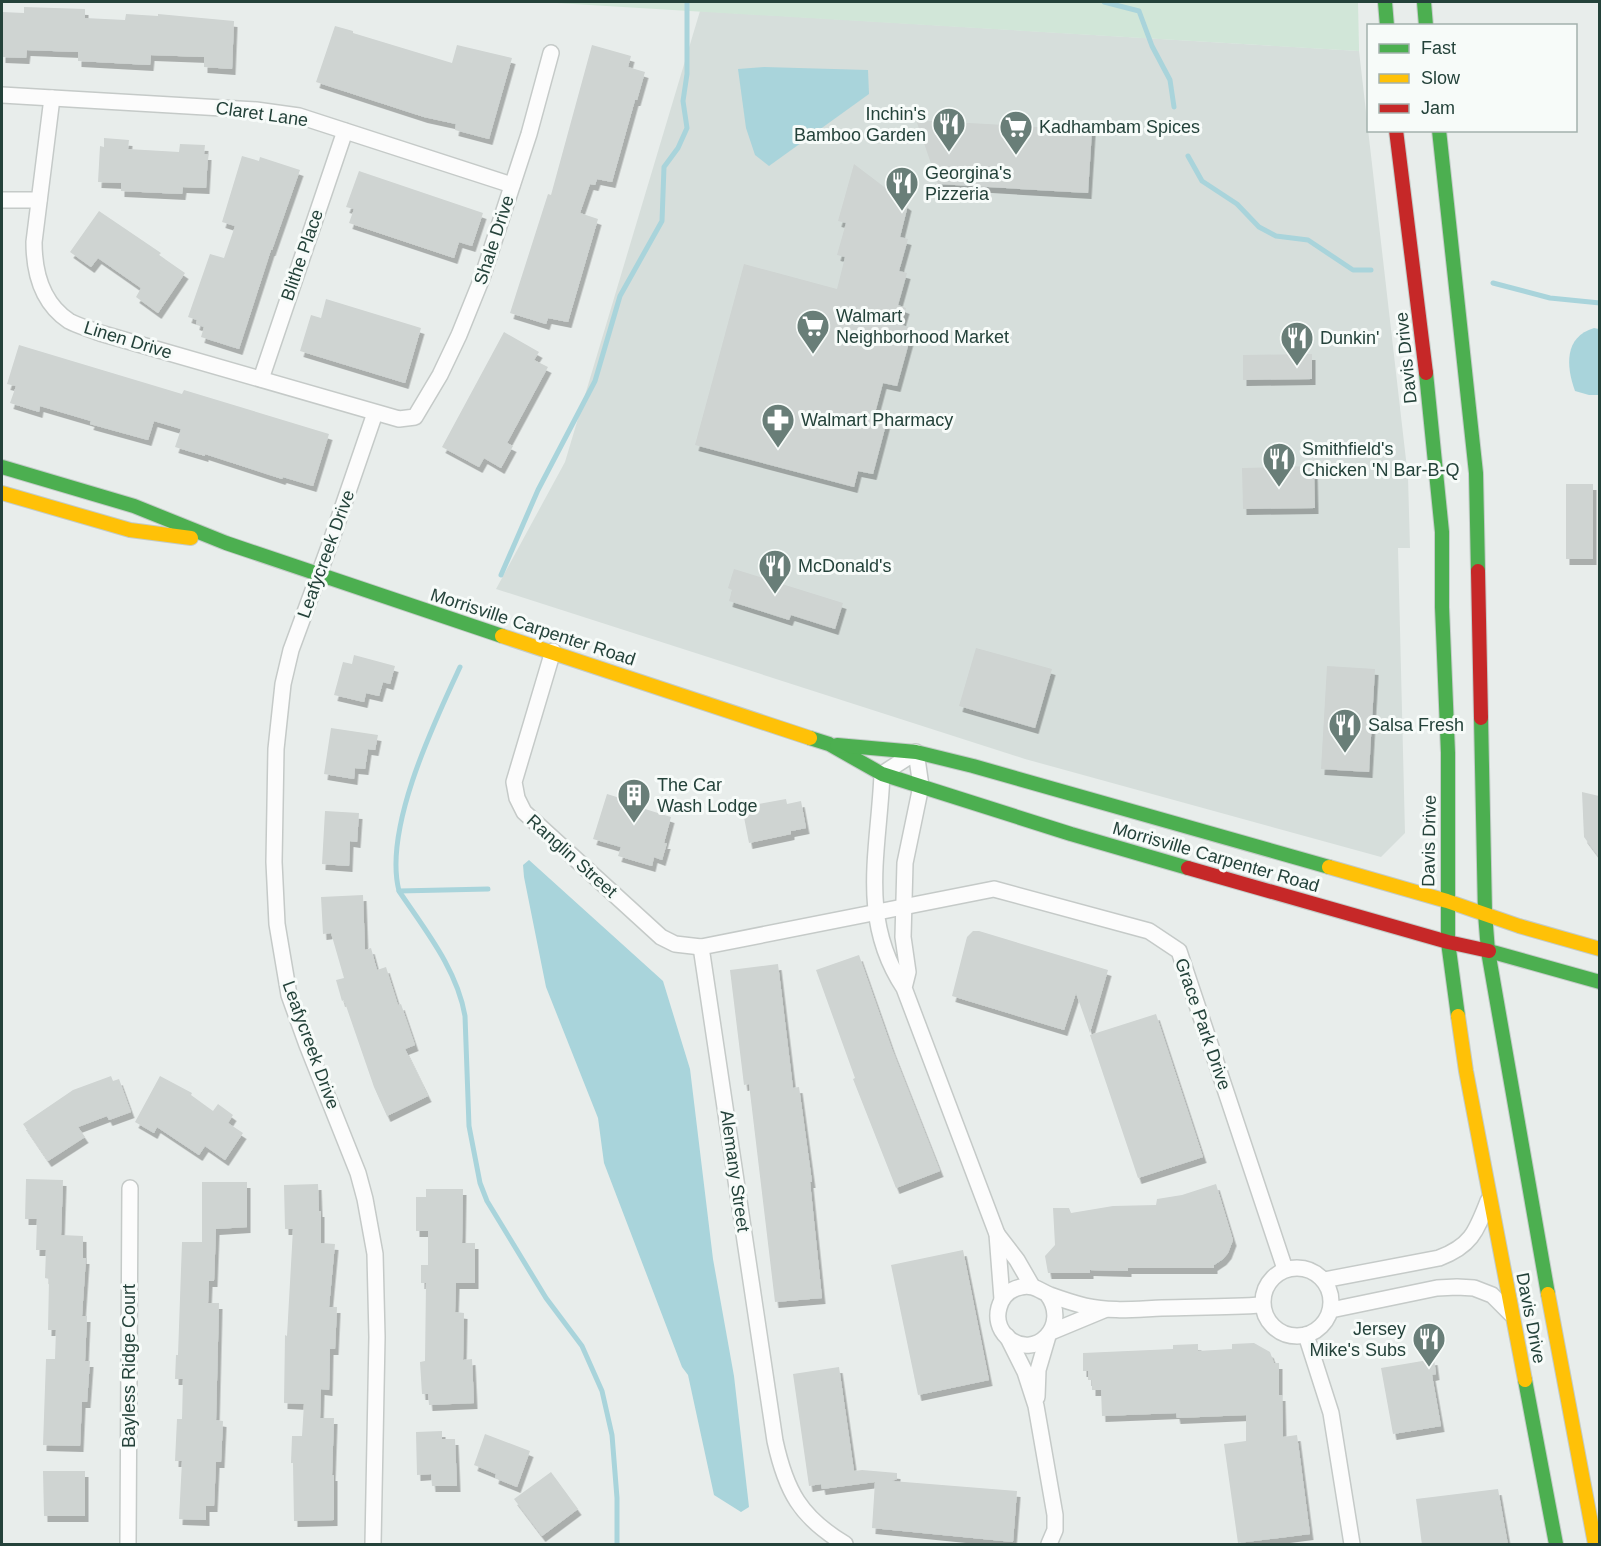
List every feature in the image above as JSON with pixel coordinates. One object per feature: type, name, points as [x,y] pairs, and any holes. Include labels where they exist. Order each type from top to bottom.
[{"type":"main road","points":[[1385,2],[1387,24]]},
{"type":"main road","points":[[1424,2],[1426,24]]},
{"type":"main road","name":"Davis Drive","points":[[1396,132],[1423,343],[1442,532],[1442,607],[1448,753],[1448,942],[1466,1071],[1556,1545]]},
{"type":"main road","name":"Davis Drive","points":[[1438,132],[1476,472],[1485,913],[1488,951],[1566,1398],[1595,1545]]},
{"type":"main road","name":"Morrisville Carpenter Road","points":[[2,466],[134,506],[226,543],[319,575],[830,744],[882,774],[1071,834],[1448,942],[1599,982]]},
{"type":"main road","name":"Morrisville Carpenter Road","points":[[2,494],[130,530],[226,543]]},
{"type":"main road","name":"Morrisville Carpenter Road","points":[[830,744],[916,752],[1447,901],[1519,926],[1599,949]]},
{"type":"street","name":"Shale Drive","points":[[414,417],[440,375],[482,278],[551,53]]},
{"type":"street","name":"Claret Lane","points":[[2,95],[256,110],[299,116],[512,185]]},
{"type":"street","name":"Linen Drive","points":[[52,98],[34,262],[40,286],[58,311],[69,321],[99,333],[375,413],[399,419],[414,417]]},
{"type":"street","name":"Blithe Place","points":[[261,379],[345,131]]},
{"type":"street","points":[[2,200],[39,200]]},
{"type":"street","name":"Leafycreek Drive","points":[[373,1545],[377,1281],[371,1226],[358,1173],[307,1045],[290,995],[280,948],[274,840],[278,720],[291,650],[375,413]]},
{"type":"street","name":"Ranglin Street","points":[[553,651],[514,782],[517,798],[524,812],[661,937],[675,944],[701,947]]},
{"type":"street","points":[[904,988],[908,972],[903,937],[904,863],[921,786],[916,752],[882,774],[874,858],[875,914],[892,969],[904,988],[998,1234],[1032,1286],[1047,1294],[1104,1310],[1262,1305]]},
{"type":"street","name":"Grace Park Drive","points":[[903,908],[994,889],[1149,931],[1179,951],[1285,1269]]},
{"type":"street","points":[[701,947],[903,908]]},
{"type":"street","name":"Alemany Street","points":[[701,947],[781,1470],[799,1505],[813,1522],[845,1545]]},
{"type":"street","name":"Bayless Ridge Court","points":[[128,1545],[130,1188]]},
{"type":"street","points":[[1324,1280],[1439,1258],[1453,1252],[1464,1245],[1477,1231],[1489,1198]]},
{"type":"street","points":[[998,1234],[1002,1299],[998,1323],[1025,1372],[1036,1406],[1055,1515],[1055,1530],[1049,1545]]},
{"type":"street","points":[[1306,1268],[1324,1280],[1332,1299],[1331,1310],[1322,1326],[1306,1335],[1294,1336],[1272,1327],[1262,1305],[1263,1294],[1275,1275],[1285,1269],[1306,1268]]},
{"type":"street","points":[[1002,1299],[1015,1288],[1032,1286]]},
{"type":"street","points":[[1331,1310],[1437,1288],[1456,1287],[1474,1288],[1492,1295],[1513,1316]]},
{"type":"street","points":[[1036,1406],[1038,1370],[1056,1319],[1056,1310],[1047,1294]]},
{"type":"street","points":[[1007,1336],[1014,1342],[1032,1344],[1104,1310]]},
{"type":"street","points":[[1306,1335],[1332,1413],[1352,1545]]},
{"type":"shaded area","points":[[700,11],[1359,51],[1408,477],[1410,548],[1398,548],[1405,833],[1381,857],[1025,759],[496,589],[565,462]]},
{"type":"green space","points":[[540,2],[1358,2],[1359,51]]},
{"type":"water","points":[[764,67],[868,70],[869,94],[769,166],[755,155],[746,128],[738,69]]},
{"type":"water","points":[[1594,328],[1599,329],[1599,395],[1589,395],[1575,391],[1569,362],[1572,345],[1577,338]]},
{"type":"water","points":[[529,860],[663,981],[690,1069],[713,1259],[734,1376],[749,1507],[741,1512],[714,1495],[688,1375],[682,1367],[604,1163],[598,1118],[546,987],[524,877],[523,865]]},
{"type":"building","points":[[24,7],[85,9],[85,18],[125,20],[126,14],[158,16],[158,14],[234,21],[232,69],[204,67],[204,57],[151,55],[150,65],[78,61],[78,52],[27,50],[26,58],[2,57],[2,12],[24,13]]},
{"type":"building","points":[[335,26],[452,63],[457,45],[512,58],[489,139],[455,130],[456,124],[424,117],[316,82]]},
{"type":"building","points":[[592,45],[631,56],[628,67],[645,72],[612,182],[597,179],[595,185],[590,184],[580,213],[598,219],[568,322],[548,318],[546,324],[510,313],[548,194],[551,195]]},
{"type":"building","points":[[916,120],[1092,130],[1088,193],[938,184]]},
{"type":"building","points":[[104,138],[129,140],[128,149],[179,152],[180,144],[205,145],[204,154],[208,154],[206,188],[183,187],[182,194],[121,191],[121,183],[98,182],[100,146],[104,147]]},
{"type":"building","points":[[242,156],[259,161],[260,157],[300,170],[239,349],[201,337],[204,327],[196,324],[197,320],[188,317],[210,254],[224,258],[235,226],[222,222]]},
{"type":"building","name":"Walmart Neighborhood Market","points":[[854,164],[908,205],[900,237],[908,239],[899,271],[907,273],[898,305],[906,308],[901,325],[913,328],[897,386],[883,383],[875,413],[888,417],[873,474],[858,471],[854,487],[695,445],[744,264],[837,289],[845,257],[837,255],[846,223],[838,221]]},
{"type":"building","points":[[359,171],[483,213],[472,246],[459,242],[454,258],[349,223],[354,209],[346,207]]},
{"type":"building","points":[[99,211],[161,253],[159,255],[185,273],[158,313],[136,297],[141,288],[98,258],[91,267],[70,252]]},
{"type":"building","points":[[326,299],[421,328],[405,383],[300,351],[311,315],[321,318]]},
{"type":"building","points":[[504,332],[539,352],[534,360],[548,367],[507,443],[513,446],[501,468],[484,458],[479,467],[442,447]]},
{"type":"building","points":[[19,345],[182,394],[184,390],[329,434],[313,486],[175,447],[181,429],[154,421],[148,440],[90,424],[91,421],[40,406],[39,412],[10,403],[16,386],[7,384]]},
{"type":"building","points":[[1312,354],[1312,379],[1243,380],[1243,355]]},
{"type":"building","name":"Smithfield's Chicken 'N Bar-B-Q","points":[[1314,466],[1315,508],[1243,509],[1242,468]]},
{"type":"building","points":[[1566,484],[1593,484],[1593,559],[1566,559]]},
{"type":"building","name":"McDonald's","points":[[734,569],[843,603],[835,629],[791,615],[789,620],[729,601],[732,590],[728,588]]},
{"type":"building","points":[[976,648],[1052,669],[1035,728],[959,706]]},
{"type":"building","points":[[354,655],[395,666],[390,684],[383,682],[379,696],[366,693],[364,702],[334,695],[343,662],[352,664]]},
{"type":"building","points":[[1327,666],[1375,669],[1369,772],[1321,769]]},
{"type":"building","points":[[331,728],[378,735],[375,750],[368,749],[365,769],[355,768],[354,779],[324,774]]},
{"type":"building","points":[[1582,792],[1599,796],[1599,857],[1584,837]]},
{"type":"building","name":"The Car Wash Lodge","points":[[607,794],[633,802],[632,805],[671,817],[662,860],[654,857],[652,866],[618,856],[621,847],[593,839]]},
{"type":"building","points":[[786,799],[787,804],[801,801],[806,828],[791,831],[791,834],[749,843],[742,807]]},
{"type":"building","points":[[325,811],[359,813],[357,842],[350,841],[349,866],[322,864]]},
{"type":"building","points":[[363,895],[365,950],[371,948],[377,970],[386,967],[398,1005],[401,1004],[415,1045],[405,1049],[428,1096],[387,1116],[374,1087],[344,1000],[342,1001],[336,980],[344,978],[331,933],[323,934],[321,897]]},
{"type":"building","points":[[973,931],[1108,970],[1090,1033],[1076,993],[1064,1030],[952,996],[967,937]]},
{"type":"building","points":[[859,955],[892,1049],[940,1171],[896,1188],[853,1079],[855,1078],[816,970]]},
{"type":"building","points":[[778,964],[793,1088],[799,1087],[812,1182],[810,1182],[822,1298],[775,1302],[749,1084],[744,1085],[730,970]]},
{"type":"building","points":[[1156,1014],[1203,1157],[1138,1178],[1090,1035]]},
{"type":"building","points":[[111,1076],[113,1081],[119,1079],[131,1112],[109,1120],[107,1116],[78,1127],[85,1137],[48,1161],[23,1124],[73,1090]]},
{"type":"building","points":[[160,1076],[192,1093],[191,1095],[213,1111],[218,1104],[233,1115],[228,1123],[243,1133],[225,1160],[205,1146],[199,1155],[157,1127],[154,1133],[135,1122]]},
{"type":"building","points":[[26,1179],[63,1180],[61,1235],[83,1236],[83,1258],[86,1258],[82,1316],[87,1316],[85,1361],[90,1361],[87,1402],[82,1402],[80,1446],[43,1445],[46,1359],[55,1359],[56,1330],[48,1330],[49,1279],[45,1278],[46,1250],[36,1250],[37,1219],[25,1219]]},
{"type":"building","points":[[202,1182],[247,1182],[247,1227],[216,1229],[214,1281],[209,1281],[208,1303],[219,1303],[216,1420],[223,1421],[221,1462],[216,1462],[214,1506],[206,1506],[206,1520],[179,1519],[182,1461],[175,1461],[177,1419],[182,1419],[183,1379],[175,1379],[182,1242],[202,1242]]},
{"type":"building","points":[[318,1184],[321,1243],[335,1244],[329,1307],[337,1307],[335,1349],[330,1349],[329,1390],[321,1389],[320,1418],[334,1418],[332,1475],[334,1475],[334,1520],[294,1521],[292,1436],[302,1436],[304,1404],[284,1403],[285,1335],[287,1336],[293,1229],[285,1229],[284,1185]]},
{"type":"building","points":[[1216,1184],[1233,1240],[1228,1253],[1214,1265],[1214,1268],[1128,1268],[1128,1271],[1090,1270],[1090,1273],[1048,1273],[1045,1256],[1055,1245],[1053,1208],[1069,1208],[1071,1213],[1113,1206],[1156,1205],[1157,1199],[1182,1195]]},
{"type":"building","points":[[426,1189],[463,1189],[462,1243],[475,1243],[475,1283],[456,1283],[455,1312],[464,1313],[463,1360],[472,1359],[474,1403],[429,1405],[428,1394],[422,1394],[420,1362],[425,1361],[426,1283],[421,1283],[421,1265],[428,1265],[428,1231],[416,1231],[416,1197],[426,1197]]},
{"type":"building","points":[[963,1250],[989,1380],[918,1395],[891,1265]]},
{"type":"building","points":[[1254,1343],[1270,1352],[1274,1363],[1279,1363],[1283,1437],[1297,1435],[1310,1534],[1238,1543],[1224,1444],[1246,1441],[1246,1415],[1177,1418],[1176,1413],[1102,1416],[1101,1390],[1092,1390],[1092,1380],[1088,1380],[1088,1371],[1083,1371],[1083,1353],[1173,1349],[1173,1345],[1198,1344],[1198,1351],[1232,1349],[1232,1344]]},
{"type":"building","points":[[1434,1359],[1436,1374],[1432,1375],[1441,1426],[1393,1434],[1381,1368]]},
{"type":"building","points":[[839,1367],[854,1471],[897,1473],[897,1479],[892,1481],[1017,1491],[1013,1542],[872,1528],[875,1482],[822,1489],[821,1484],[809,1486],[793,1374]]},
{"type":"building","points":[[442,1431],[442,1439],[455,1439],[457,1486],[432,1486],[431,1474],[417,1475],[416,1432]]},
{"type":"building","points":[[485,1434],[530,1451],[517,1487],[495,1478],[496,1474],[474,1465]]},
{"type":"building","points":[[43,1471],[85,1471],[85,1516],[44,1516]]},
{"type":"building","points":[[551,1472],[578,1509],[542,1536],[514,1499]]},
{"type":"building","points":[[1498,1489],[1508,1545],[1422,1545],[1416,1499]]},
{"type":"waterway","points":[[501,575],[538,490],[595,381],[620,296],[662,221],[664,167],[678,148],[687,128],[683,101],[687,74],[687,2]]},
{"type":"waterway","points":[[1104,2],[1139,11],[1152,46],[1170,80],[1174,107]]},
{"type":"waterway","points":[[1188,156],[1202,181],[1237,204],[1259,227],[1276,236],[1308,240],[1353,270],[1371,270]]},
{"type":"waterway","points":[[1493,283],[1550,298],[1600,303]]},
{"type":"waterway","points":[[460,667],[425,746],[404,808],[398,838],[396,866],[399,891],[439,950],[461,999],[465,1016],[469,1126],[480,1183],[487,1201],[546,1298],[582,1346],[602,1391],[612,1435],[617,1498],[617,1544]]},
{"type":"waterway","points":[[399,891],[488,889]]},
{"type":"traffic: fast","points":[[1385,2],[1387,24]]},
{"type":"traffic: fast","points":[[1424,2],[1426,24]]},
{"type":"traffic: fast","points":[[1439,132],[1476,473],[1478,571]]},
{"type":"traffic: fast","points":[[1426,373],[1442,532],[1442,607],[1448,753],[1448,942],[1458,1016]]},
{"type":"traffic: fast","points":[[2,467],[134,506],[226,543],[502,636]]},
{"type":"traffic: fast","points":[[1481,718],[1485,913],[1488,951],[1548,1294]]},
{"type":"traffic: fast","points":[[810,738],[829,744],[882,774],[1071,834],[1188,868]]},
{"type":"traffic: fast","points":[[837,745],[916,752],[973,766],[1329,867]]},
{"type":"traffic: fast","points":[[1489,951],[1600,982]]},
{"type":"traffic: fast","points":[[1525,1380],[1556,1544]]},
{"type":"traffic: slow","points":[[2,493],[130,530],[191,538]]},
{"type":"traffic: slow","points":[[502,636],[810,738]]},
{"type":"traffic: slow","points":[[1329,867],[1600,949]]},
{"type":"traffic: slow","points":[[1458,1016],[1466,1071],[1525,1380]]},
{"type":"traffic: slow","points":[[1548,1294],[1595,1544]]},
{"type":"traffic: jam","points":[[1396,132],[1426,373]]},
{"type":"traffic: jam","points":[[1478,571],[1481,718]]},
{"type":"traffic: jam","points":[[1188,868],[1448,942],[1489,951]]},
{"type":"place","name":"Inchin's Bamboo Garden","points":[[949,153]]},
{"type":"place","name":"Kadhambam Spices","points":[[1016,156]]},
{"type":"place","name":"Georgina's Pizzeria","points":[[902,212]]},
{"type":"place","name":"Walmart Neighborhood Market","points":[[813,355]]},
{"type":"place","name":"Dunkin'","points":[[1297,367]]},
{"type":"place","name":"Walmart Pharmacy","points":[[778,449]]},
{"type":"place","name":"Smithfield's Chicken 'N Bar-B-Q","points":[[1279,488]]},
{"type":"place","name":"McDonald's","points":[[775,595]]},
{"type":"place","name":"Salsa Fresh","points":[[1345,754]]},
{"type":"place","name":"The Car Wash Lodge","points":[[634,824]]},
{"type":"place","name":"Jersey Mike's Subs","points":[[1429,1368]]}]
